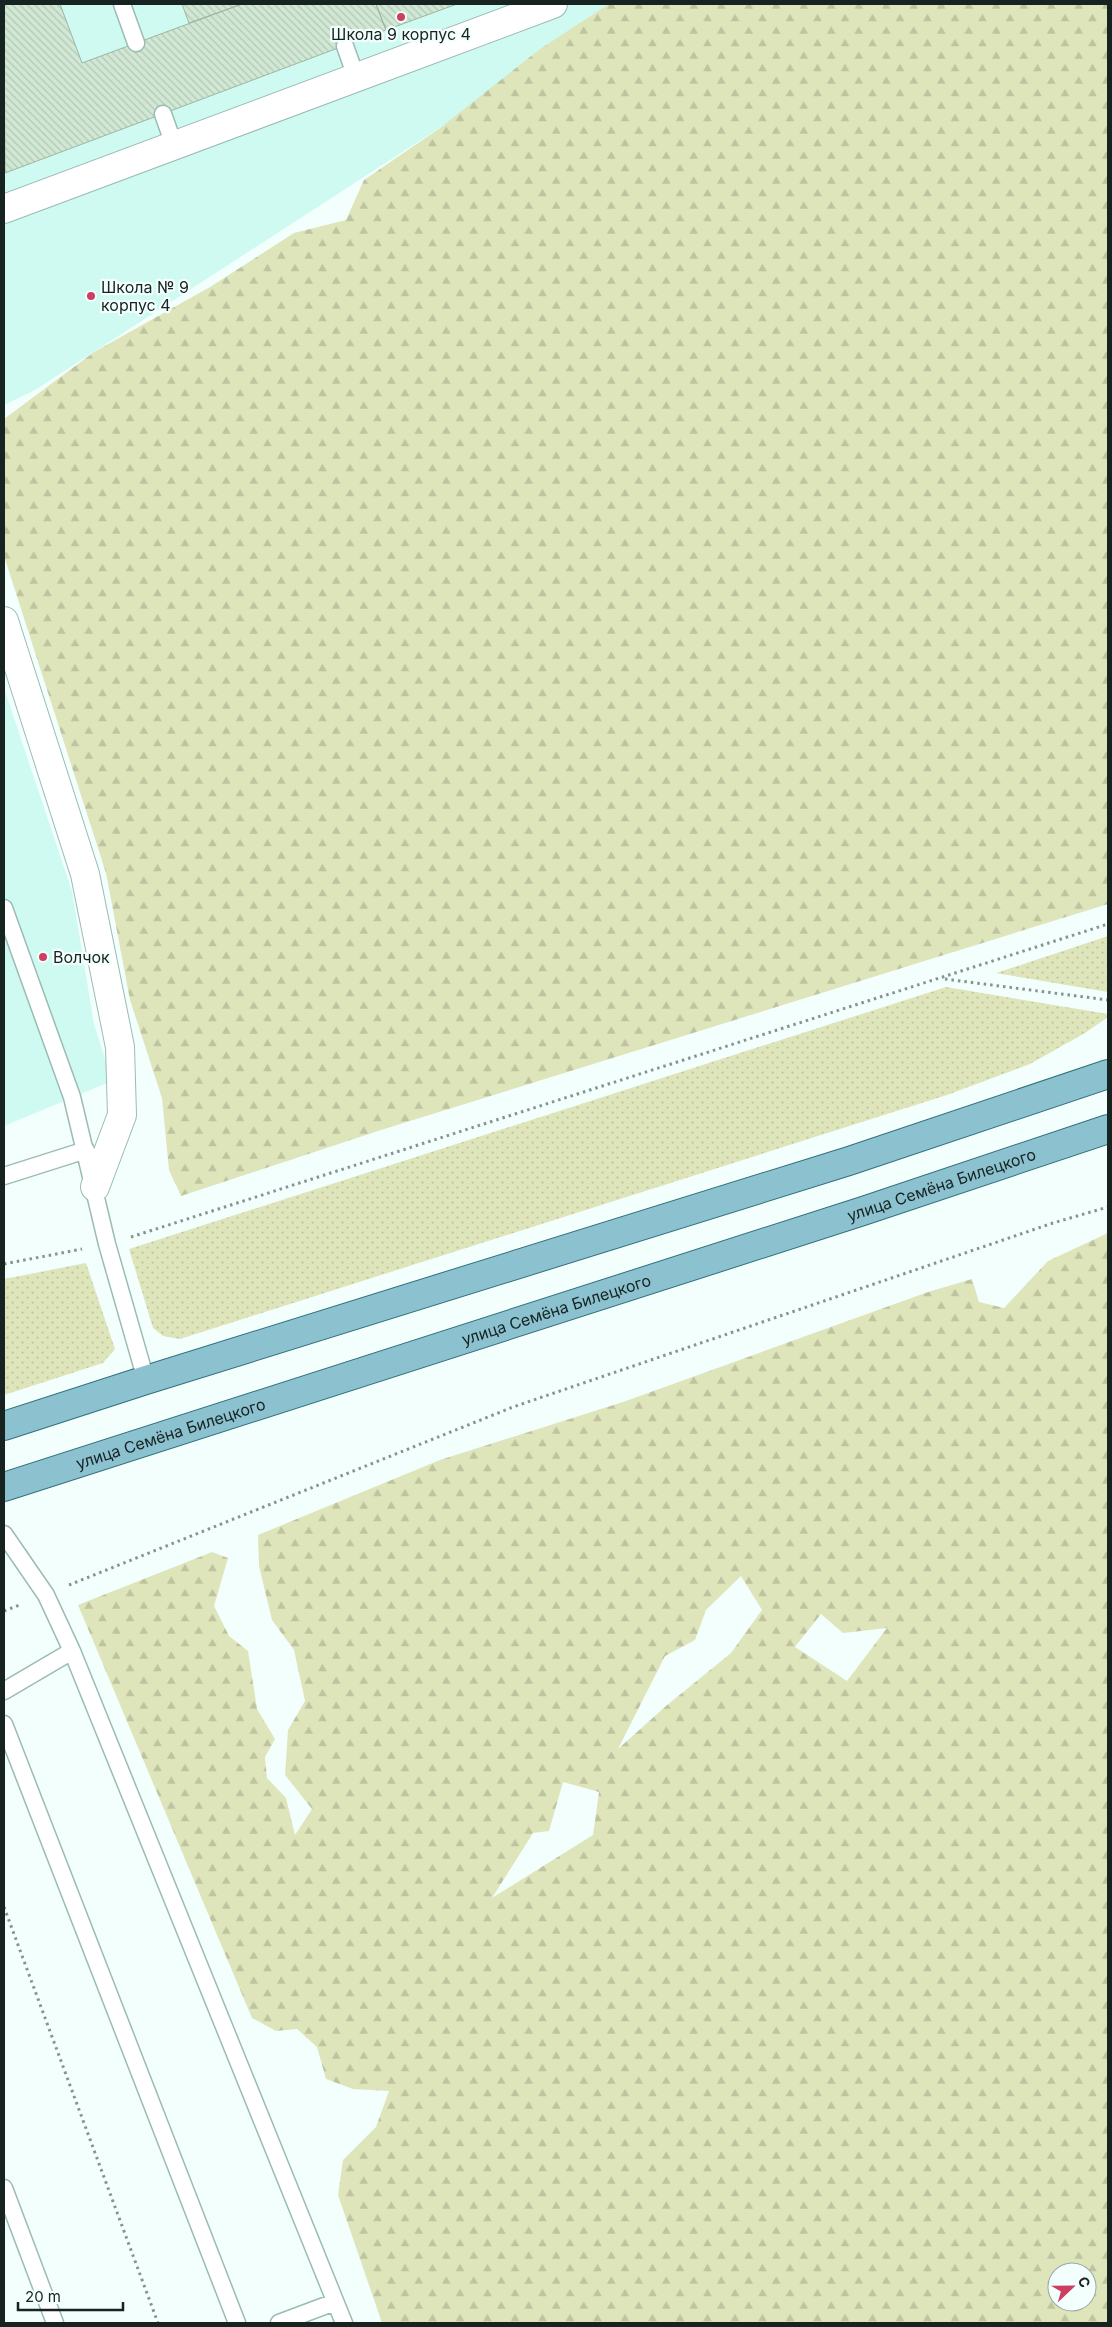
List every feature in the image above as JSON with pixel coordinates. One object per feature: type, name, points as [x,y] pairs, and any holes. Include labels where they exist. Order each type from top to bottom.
[{"type":"main road","points":[[4,1426],[849,1161],[1108,1074]]},
{"type":"main road","name":"улица Семёна Билецкого","points":[[4,1487],[844,1217],[1108,1129]]},
{"type":"street","points":[[4,208],[553,4]]},
{"type":"street","points":[[4,621],[85,874],[120,1047],[122,1115],[94,1187]]},
{"type":"lane","points":[[122,4],[136,43]]},
{"type":"lane","points":[[345,46],[356,77]]},
{"type":"lane","points":[[162,114],[174,145]]},
{"type":"lane","points":[[4,908],[72,1097],[107,1244],[146,1380]]},
{"type":"lane","points":[[4,1176],[86,1150]]},
{"type":"lane","points":[[4,1534],[46,1594],[72,1651],[344,2323]]},
{"type":"lane","points":[[4,1691],[72,1651]]},
{"type":"lane","points":[[4,1724],[238,2323]]},
{"type":"lane","points":[[4,2188],[53,2323]]},
{"type":"lane","points":[[279,2323],[336,2302]]},
{"type":"path","points":[[4,1264],[107,1244],[1108,924]]},
{"type":"path","points":[[942,978],[1108,1000]]},
{"type":"path","points":[[4,1611],[513,1407],[1044,1226],[1108,1206]]},
{"type":"path","points":[[4,1907],[158,2323]]},
{"type":"shaded area","name":"Школа № 9 корпус 4","points":[[4,4],[631,4],[35,390],[4,405]]},
{"type":"shaded area","name":"Волчок","points":[[4,688],[72,891],[94,1024],[112,1081],[4,1126]]},
{"type":"green space","points":[[609,4],[1108,4],[1108,904],[381,1130],[181,1196],[169,1170],[162,1098],[130,1000],[106,873],[4,556],[4,419],[94,352],[210,287],[294,233],[346,220],[364,180],[440,128],[540,49]]},
{"type":"green space","points":[[1108,936],[1108,992],[996,973]]},
{"type":"green space","points":[[946,987],[1108,1014],[1108,1017],[1085,1033],[1030,1064],[947,1095],[180,1339],[163,1336],[153,1328],[129,1249]]},
{"type":"green space","points":[[1108,1233],[1108,2323],[382,2323],[338,2195],[343,2160],[376,2127],[389,2091],[353,2089],[326,2079],[317,2047],[297,2029],[276,2031],[252,2018],[78,1605],[212,1552],[228,1558],[214,1606],[229,1636],[248,1651],[257,1709],[275,1739],[265,1757],[267,1778],[286,1798],[295,1835],[312,1809],[285,1775],[288,1730],[305,1701],[294,1650],[272,1620],[259,1566],[258,1535],[440,1460],[623,1402],[928,1292],[972,1279],[979,1302],[1004,1308],[1048,1261]],"holes":[[[741,1576],[762,1610],[731,1653],[666,1706],[618,1749],[665,1656],[695,1640],[706,1610]],[[821,1614],[843,1633],[887,1628],[847,1681],[795,1647]],[[563,1782],[599,1792],[593,1835],[492,1898],[533,1833],[549,1831]]]},
{"type":"green space","points":[[86,1263],[115,1349],[103,1363],[4,1395],[4,1279]]},
{"type":"building","points":[[4,4],[60,4],[82,63],[242,4],[376,4],[386,30],[5,173]]},
{"type":"building","points":[[182,4],[242,4],[189,23]]},
{"type":"building","name":"Школа 9 корпус 4","points":[[376,4],[457,4],[386,30]]},
{"type":"place","name":"Школа 9 корпус 4","points":[[401,17]]},
{"type":"place","name":"Школа № 9 корпус 4","points":[[91,296]]},
{"type":"place","name":"Волчок","points":[[43,957]]}]
